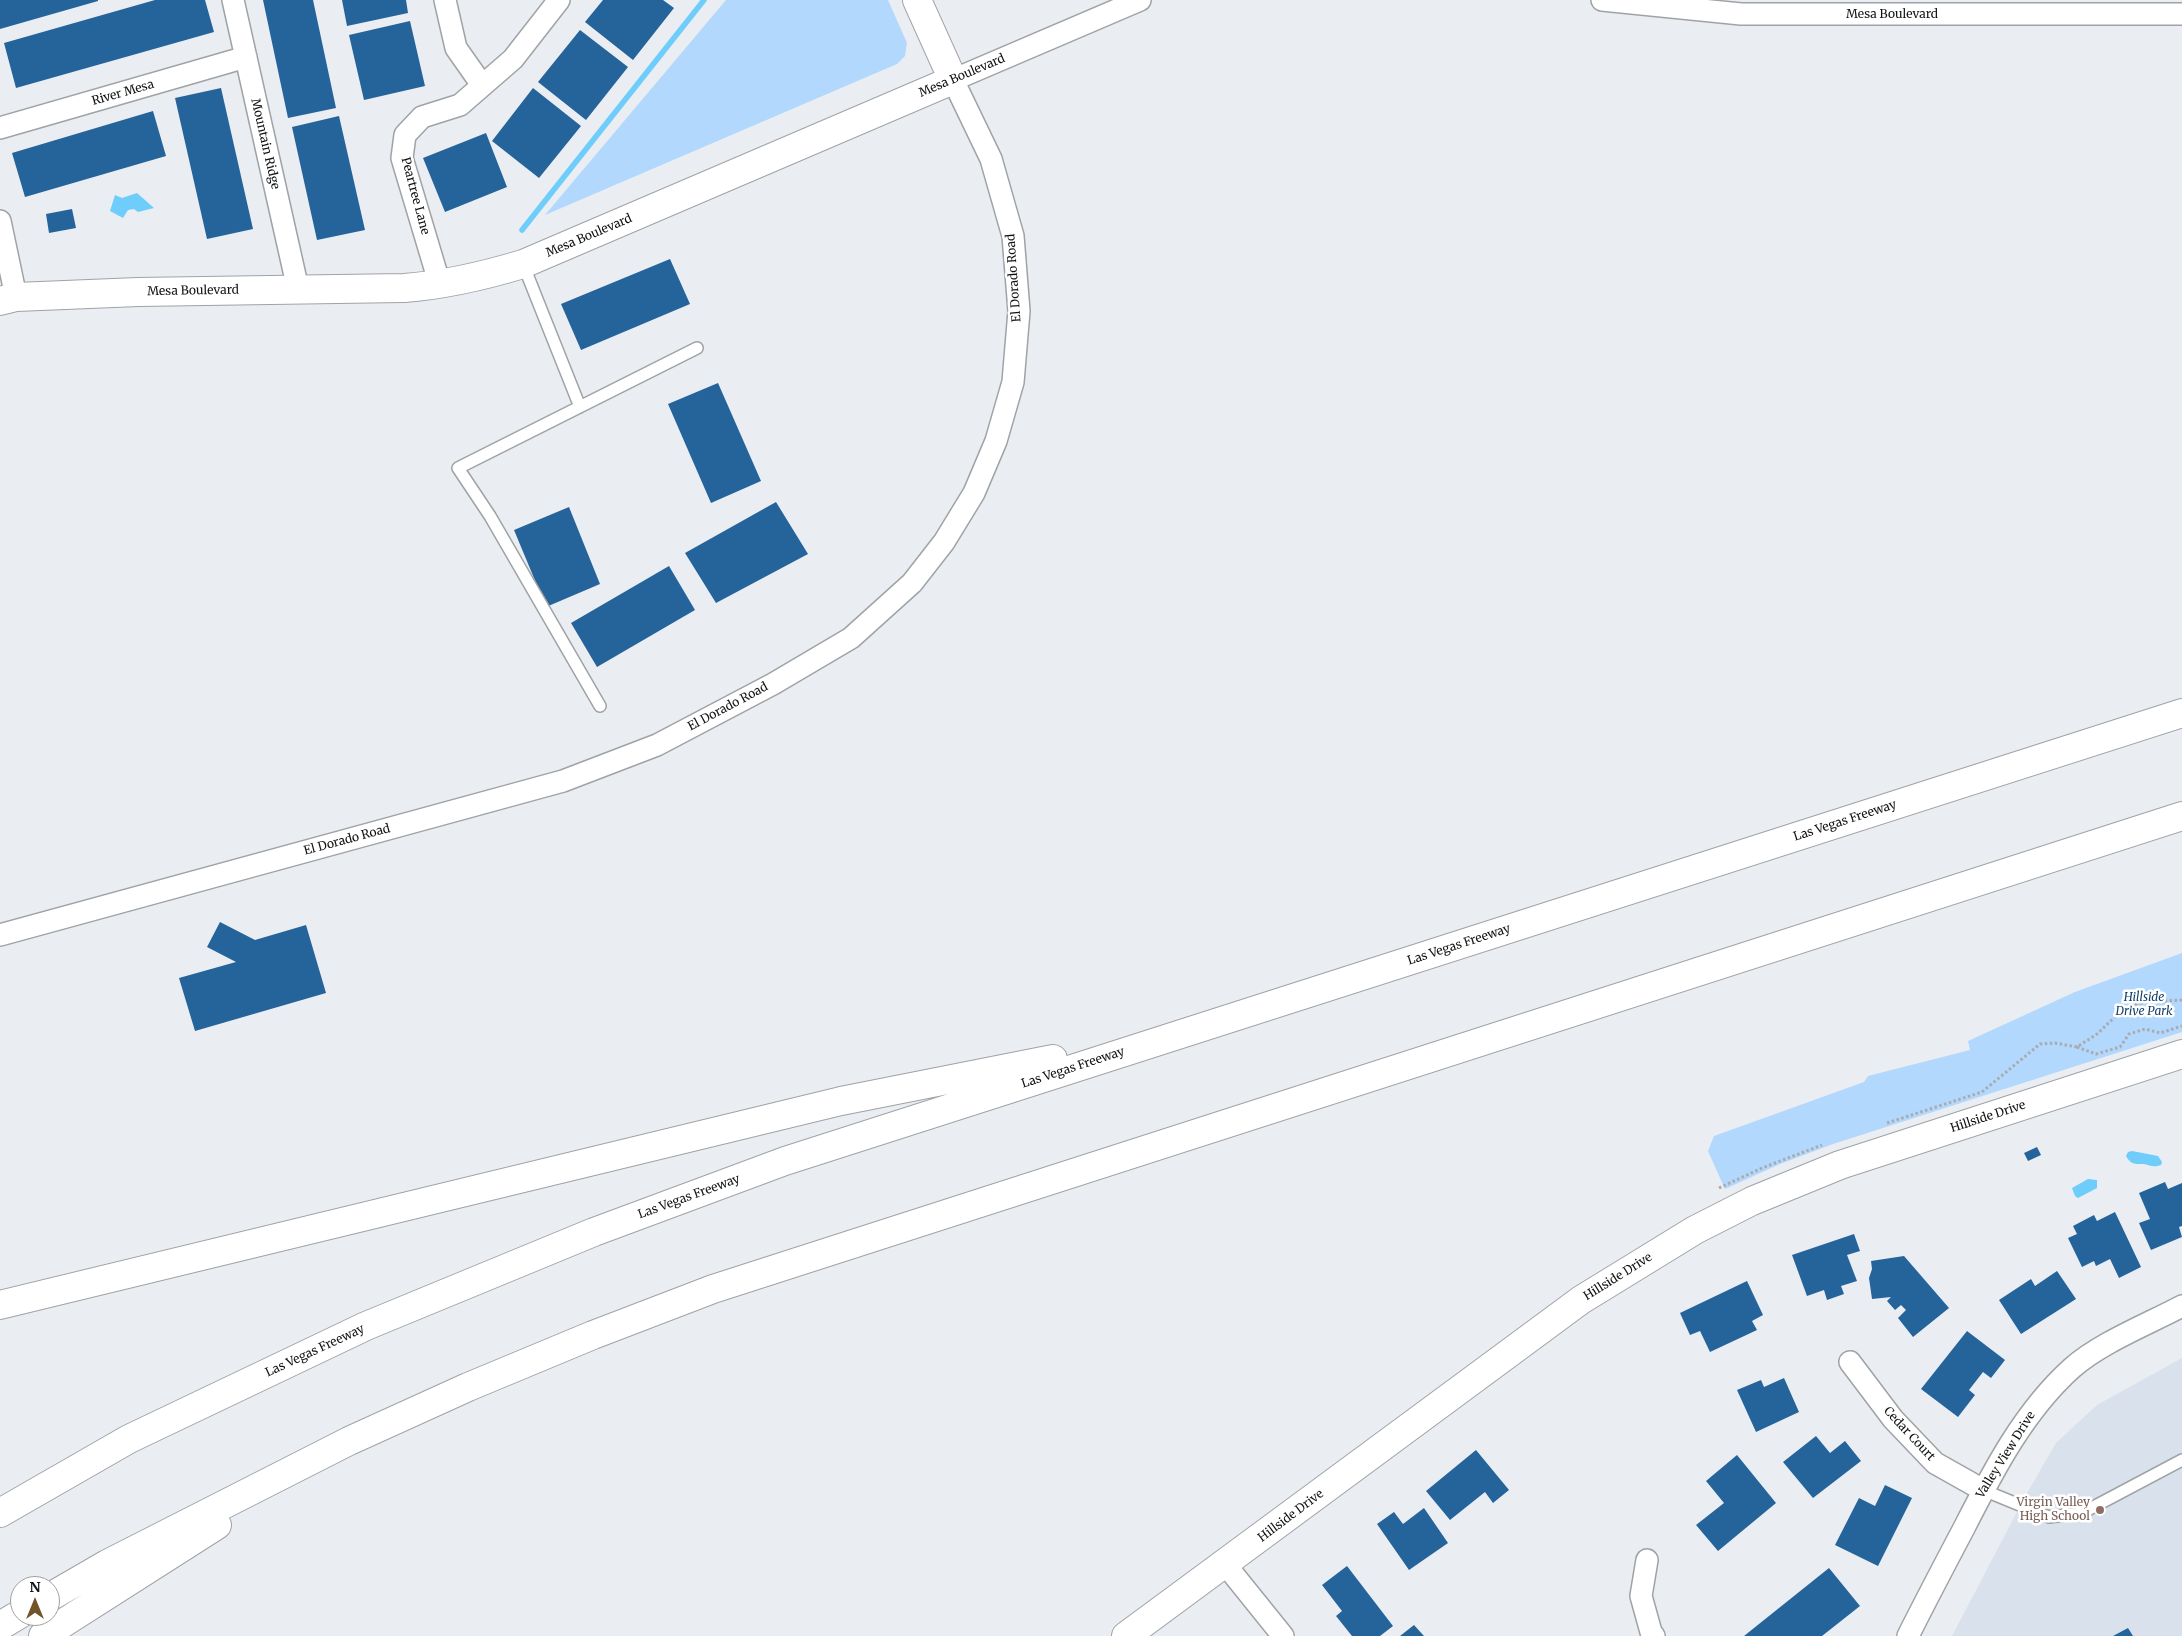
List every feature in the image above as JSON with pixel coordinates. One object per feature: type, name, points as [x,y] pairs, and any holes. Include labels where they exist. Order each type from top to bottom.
[{"type":"main road","points":[[916,0],[953,80]]},
{"type":"main road","name":"Mesa Boulevard","points":[[8,299],[138,292],[404,288],[440,285],[480,277],[523,264],[953,80]]},
{"type":"main road","name":"Las Vegas Freeway","points":[[0,1512],[129,1439],[357,1330],[594,1232],[785,1161],[2182,713]]},
{"type":"main road","points":[[60,1591],[106,1564],[349,1441],[468,1387],[593,1335],[722,1286],[2182,816]]},
{"type":"main road","points":[[0,1305],[841,1101],[1177,1035]]},
{"type":"main road","name":"Hillside Drive","points":[[1126,1636],[1582,1300],[1695,1230],[1752,1202],[1840,1165],[2182,1054]]},
{"type":"main road","points":[[43,1636],[349,1441]]},
{"type":"street","name":"Mountain Ridge","points":[[233,0],[298,289]]},
{"type":"street","points":[[445,0],[456,48],[482,85]]},
{"type":"street","name":"Peartree Lane","points":[[440,285],[402,158],[405,134],[422,117],[460,105],[513,59],[559,0]]},
{"type":"street","name":"Mesa Boulevard","points":[[953,80],[1140,0]]},
{"type":"street","name":"Mesa Boulevard","points":[[1602,0],[1741,14],[1915,8],[2182,14]]},
{"type":"street","name":"River Mesa","points":[[0,128],[246,57]]},
{"type":"street","name":"El Dorado Road","points":[[0,935],[563,781],[657,745],[773,684],[851,638],[912,583],[944,542],[974,493],[996,442],[1013,382],[1019,311],[1013,236],[992,159],[953,80]]},
{"type":"street","points":[[0,221],[8,299]]},
{"type":"street","name":"Valley View Drive","points":[[1908,1636],[1983,1490],[2024,1422],[2054,1385],[2074,1366],[2101,1348],[2182,1306]]},
{"type":"street","name":"Cedar Court","points":[[1850,1362],[1892,1419],[1935,1462],[1983,1490]]},
{"type":"street","points":[[1647,1560],[1641,1596],[1651,1632],[1654,1636]]},
{"type":"street","points":[[1225,1564],[1283,1636]]},
{"type":"lane","points":[[523,264],[580,407]]},
{"type":"lane","points":[[600,706],[490,516],[458,468],[696,348]]},
{"type":"lane","points":[[1983,1490],[2050,1517],[2082,1513],[2182,1460]]},
{"type":"path","points":[[2077,1047],[2097,1034],[2120,1012],[2134,1005],[2145,1002],[2182,1000]]},
{"type":"path","points":[[1880,1125],[1982,1092],[2040,1044],[2055,1043],[2077,1047],[2096,1054],[2120,1046],[2129,1034],[2145,1029],[2160,1033],[2182,1026]]},
{"type":"path","points":[[1719,1188],[1762,1168],[1827,1143]]},
{"type":"shaded area","points":[[137,193],[154,208],[138,212],[134,209],[128,210],[123,218],[110,211],[115,195],[122,198]]},
{"type":"shaded area","points":[[2132,1151],[2158,1156],[2162,1162],[2161,1165],[2136,1164],[2126,1156],[2128,1152]]},
{"type":"shaded area","points":[[2088,1179],[2097,1180],[2097,1188],[2078,1198],[2075,1196],[2072,1188]]},
{"type":"shaded area","name":"Virgin Valley High School","points":[[2182,1358],[2182,1636],[1952,1636],[2027,1493],[2056,1443],[2097,1405]]},
{"type":"green space","points":[[726,0],[888,0],[907,43],[905,56],[897,64],[545,215]]},
{"type":"green space","name":"Hillside Drive Park","points":[[2182,953],[2182,1032],[1833,1144],[1780,1164],[1725,1189],[1708,1151],[1714,1136],[1864,1082],[1868,1076],[1970,1050],[1968,1041],[2075,992]]},
{"type":"building","points":[[0,0],[98,0],[98,1],[0,29]]},
{"type":"building","points":[[155,0],[205,0],[214,32],[16,88],[4,43]]},
{"type":"building","points":[[263,0],[313,0],[336,108],[288,118]]},
{"type":"building","points":[[342,0],[406,0],[408,13],[347,26]]},
{"type":"building","points":[[603,0],[663,0],[674,8],[633,60],[585,22]]},
{"type":"building","points":[[410,21],[425,86],[364,100],[349,35]]},
{"type":"building","points":[[580,30],[628,67],[586,120],[538,82]]},
{"type":"building","points":[[221,88],[253,229],[207,239],[175,98]]},
{"type":"building","points":[[533,88],[581,126],[539,178],[492,141]]},
{"type":"building","points":[[153,111],[166,156],[25,197],[12,153]]},
{"type":"building","points":[[339,116],[365,230],[317,240],[292,127]]},
{"type":"building","points":[[486,133],[507,187],[445,212],[423,158]]},
{"type":"building","points":[[72,209],[76,228],[49,233],[46,214]]},
{"type":"building","points":[[670,259],[690,304],[581,350],[561,304]]},
{"type":"building","points":[[718,383],[761,481],[711,503],[668,404]]},
{"type":"building","points":[[776,502],[808,554],[716,603],[685,553]]},
{"type":"building","points":[[569,507],[600,584],[546,607],[514,530]]},
{"type":"building","points":[[669,566],[695,610],[597,667],[571,623]]},
{"type":"building","points":[[220,922],[255,940],[306,925],[326,993],[195,1031],[179,978],[236,962],[207,947]]},
{"type":"building","points":[[2037,1147],[2041,1155],[2028,1161],[2024,1153]]},
{"type":"building","points":[[2165,1182],[2168,1189],[2182,1183],[2182,1226],[2179,1227],[2182,1237],[2151,1250],[2139,1223],[2150,1219],[2139,1193]]},
{"type":"building","points":[[2115,1212],[2141,1267],[2119,1278],[2110,1259],[2096,1266],[2094,1261],[2082,1267],[2068,1238],[2077,1234],[2073,1226],[2094,1215],[2097,1221]]},
{"type":"building","points":[[1854,1234],[1860,1251],[1847,1255],[1857,1281],[1841,1286],[1844,1294],[1827,1300],[1824,1290],[1807,1296],[1792,1255]]},
{"type":"building","points":[[1904,1256],[1949,1308],[1913,1337],[1898,1318],[1906,1310],[1901,1305],[1895,1310],[1887,1301],[1891,1297],[1872,1299],[1869,1278],[1872,1269],[1871,1261]]},
{"type":"building","points":[[2057,1271],[2076,1299],[2021,1334],[1999,1300],[2031,1279],[2035,1286]]},
{"type":"building","points":[[1747,1281],[1763,1315],[1752,1321],[1757,1330],[1710,1352],[1700,1331],[1690,1335],[1680,1313]]},
{"type":"building","points":[[1967,1331],[2005,1360],[1991,1378],[1983,1372],[1969,1390],[1975,1395],[1958,1417],[1921,1389]]},
{"type":"building","points":[[1784,1378],[1799,1412],[1756,1432],[1737,1390],[1761,1380],[1764,1387]]},
{"type":"building","points":[[1816,1436],[1830,1453],[1845,1441],[1861,1461],[1813,1498],[1783,1462]]},
{"type":"building","points":[[1476,1450],[1509,1490],[1493,1503],[1485,1492],[1450,1520],[1426,1491]]},
{"type":"building","points":[[1737,1455],[1776,1503],[1718,1551],[1696,1525],[1724,1503],[1706,1481]]},
{"type":"building","points":[[1885,1485],[1912,1498],[1878,1566],[1835,1545],[1859,1498],[1875,1506]]},
{"type":"building","points":[[1424,1508],[1448,1543],[1409,1570],[1377,1524],[1394,1512],[1403,1524]]},
{"type":"building","points":[[1347,1566],[1393,1626],[1380,1636],[1352,1636],[1336,1616],[1342,1611],[1322,1585]]},
{"type":"building","points":[[1829,1568],[1860,1606],[1822,1636],[1744,1636]]},
{"type":"building","points":[[1414,1625],[1424,1636],[1400,1636]]},
{"type":"building","points":[[2128,1628],[2133,1636],[2113,1636]]},
{"type":"waterway","points":[[522,230],[704,0]]},
{"type":"place","name":"Virgin Valley High School","points":[[2100,1510]]}]
